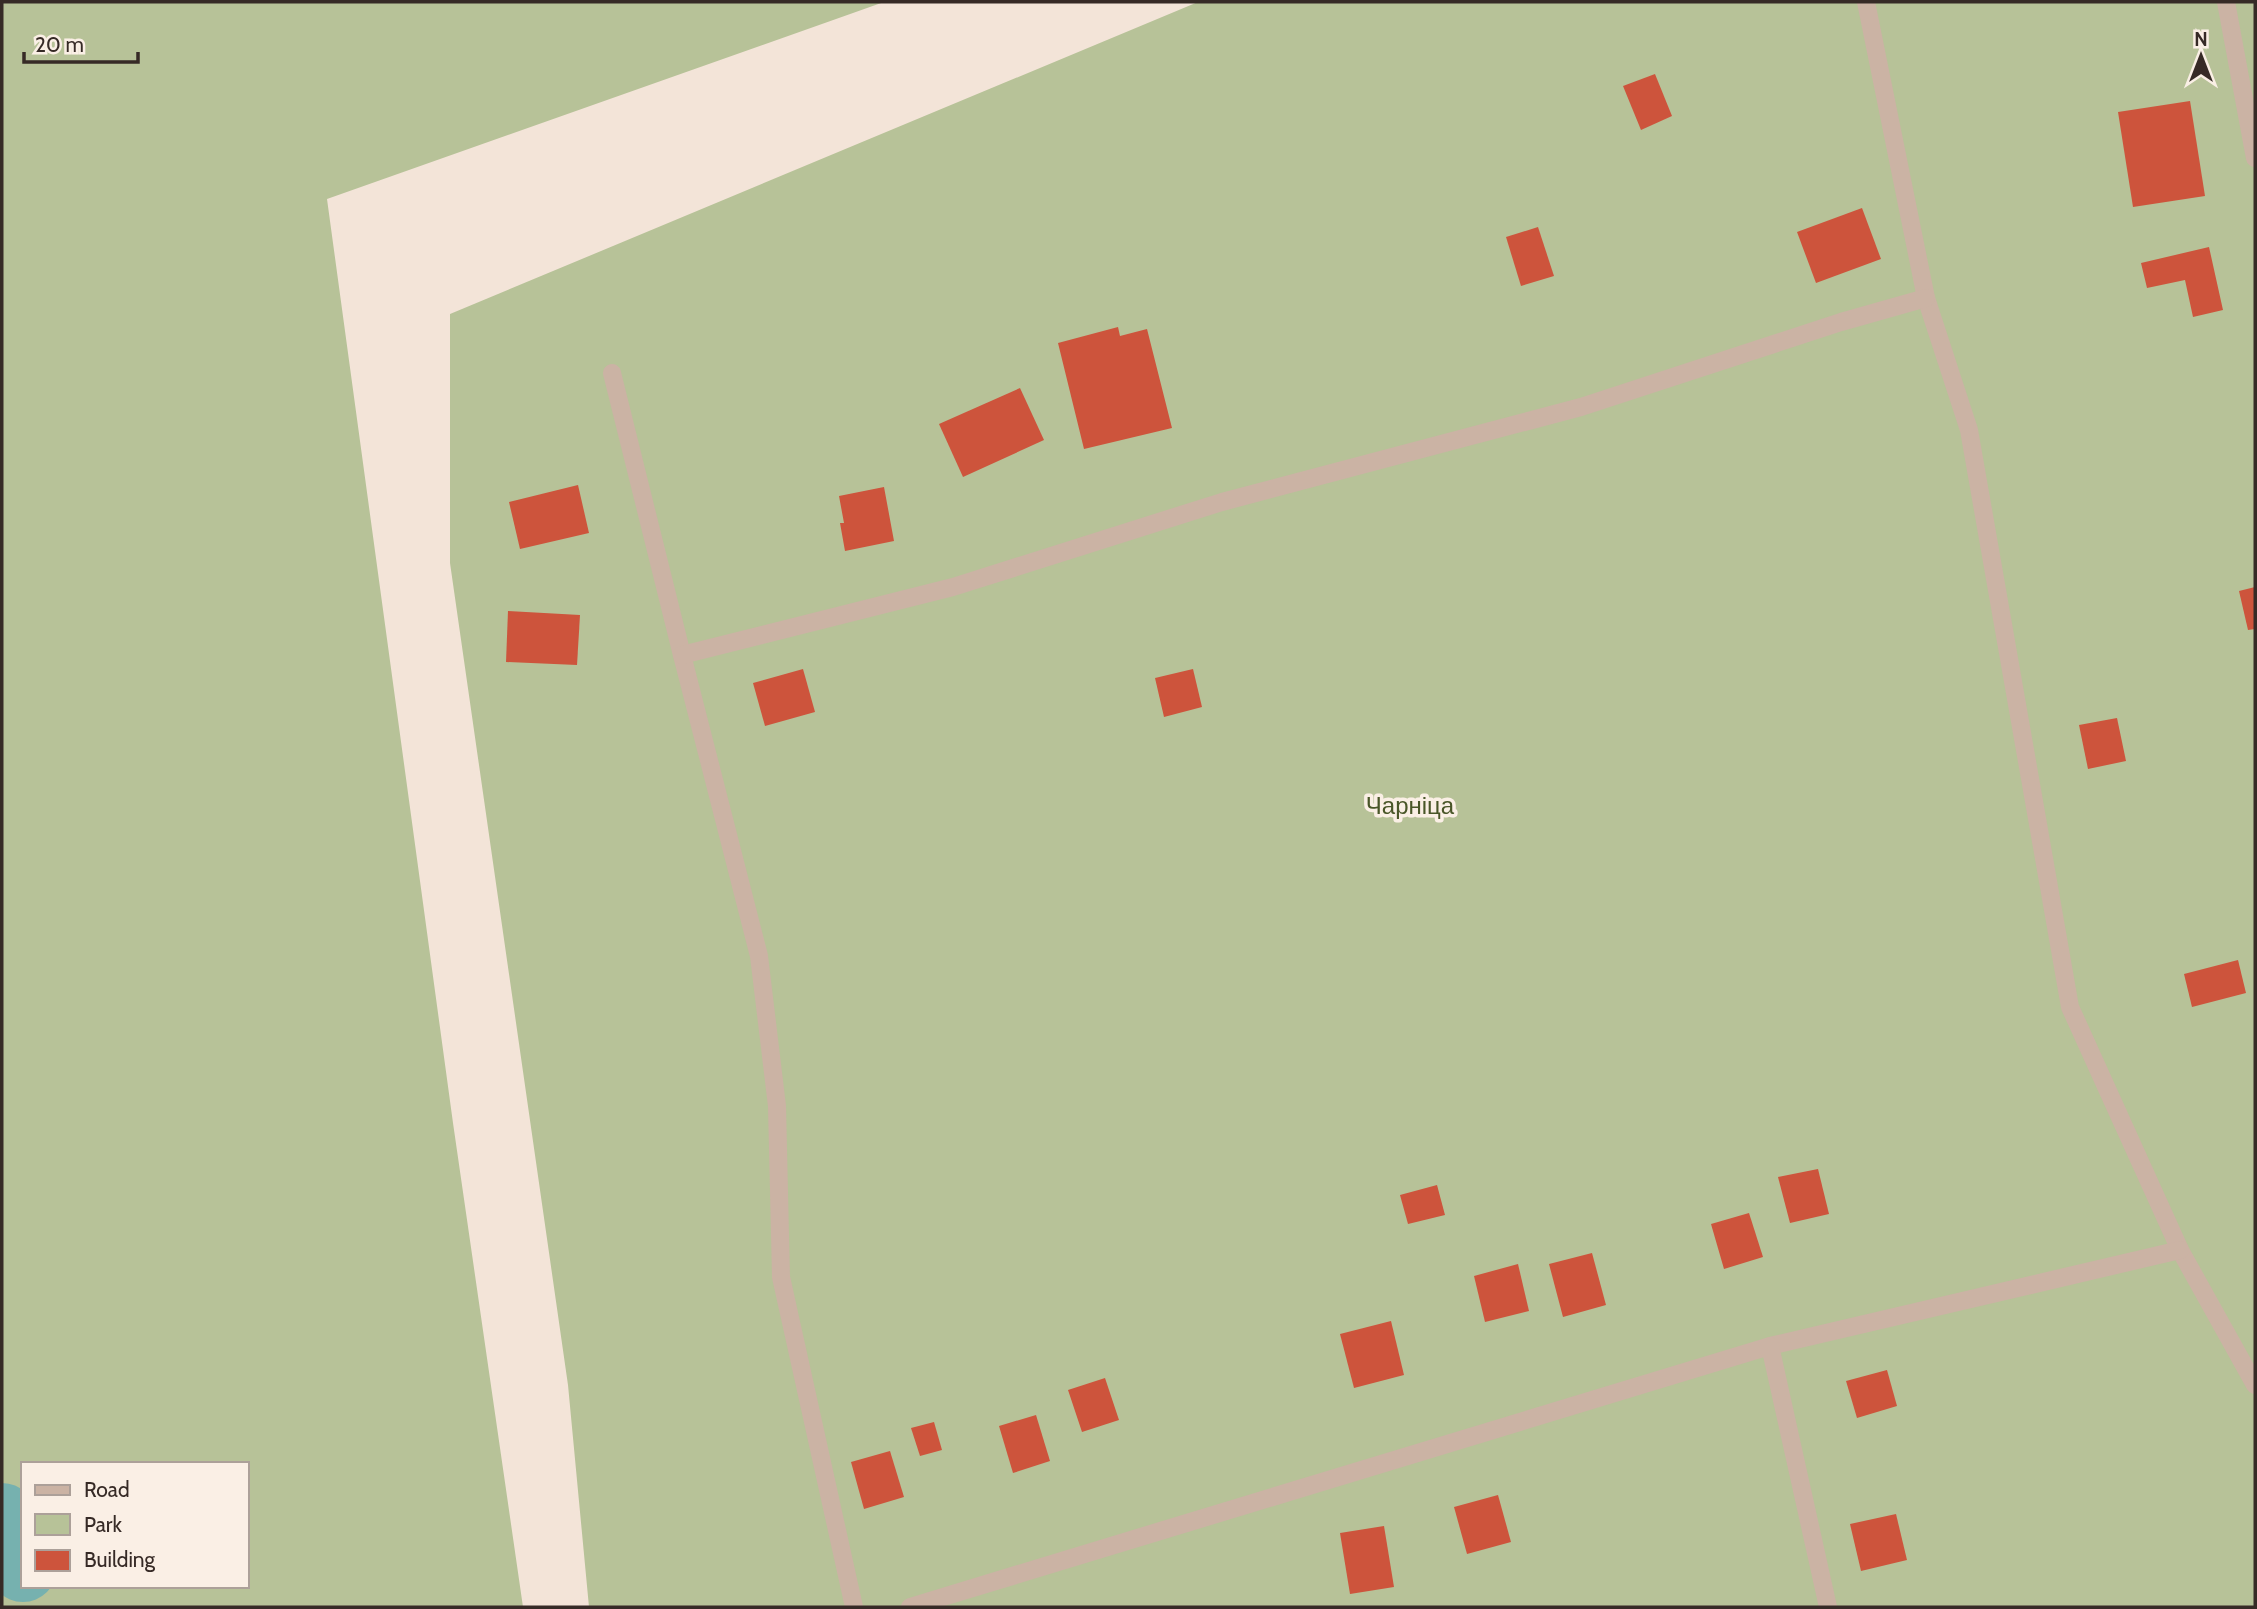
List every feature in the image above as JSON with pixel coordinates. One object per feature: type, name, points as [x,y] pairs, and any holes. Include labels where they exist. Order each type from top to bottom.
[{"type":"street","points":[[1866,2],[1926,298],[1969,430],[2070,1007],[2180,1250],[2255,1385]]},
{"type":"street","points":[[2227,2],[2255,158]]},
{"type":"street","points":[[682,655],[953,587],[1222,502],[1581,407],[1841,322],[1926,298]]},
{"type":"street","points":[[612,373],[759,956],[777,1106],[781,1277],[854,1607]]},
{"type":"street","points":[[910,1607],[1770,1346],[2180,1250]]},
{"type":"street","points":[[1770,1346],[1828,1607]]},
{"type":"green space","points":[[2,2],[884,2],[327,199],[453,1123],[523,1607],[2,1607]]},
{"type":"green space","name":"Чарніца","points":[[1198,2],[2255,2],[2255,1607],[589,1607],[568,1385],[450,563],[450,314]]},
{"type":"building","points":[[1655,74],[1672,116],[1641,130],[1623,86]]},
{"type":"building","points":[[2190,101],[2205,196],[2133,207],[2118,112]]},
{"type":"building","points":[[1862,208],[1881,259],[1816,283],[1797,232]]},
{"type":"building","points":[[1538,227],[1554,276],[1521,286],[1506,237]]},
{"type":"building","points":[[2209,247],[2223,310],[2193,317],[2185,280],[2147,288],[2141,263]]},
{"type":"building","points":[[1118,327],[1120,336],[1147,329],[1172,428],[1084,449],[1058,343]]},
{"type":"building","points":[[1020,388],[1044,440],[963,477],[939,424]]},
{"type":"building","points":[[578,485],[589,533],[520,549],[509,502]]},
{"type":"building","points":[[884,487],[894,541],[845,551],[839,496]]},
{"type":"building","points":[[2255,587],[2255,629],[2248,630],[2239,591]]},
{"type":"building","points":[[508,611],[580,615],[577,665],[506,662]]},
{"type":"building","points":[[803,669],[815,712],[765,726],[753,683]]},
{"type":"building","points":[[1193,669],[1202,707],[1164,717],[1155,678]]},
{"type":"building","points":[[2117,718],[2126,761],[2088,769],[2079,725]]},
{"type":"building","points":[[2238,960],[2246,993],[2192,1007],[2184,974]]},
{"type":"building","points":[[1818,1169],[1829,1214],[1790,1223],[1778,1177]]},
{"type":"building","points":[[1437,1185],[1445,1215],[1408,1224],[1400,1195]]},
{"type":"building","points":[[1749,1213],[1763,1257],[1724,1269],[1711,1224]]},
{"type":"building","points":[[1592,1253],[1606,1305],[1563,1317],[1549,1264]]},
{"type":"building","points":[[1518,1264],[1529,1311],[1485,1322],[1474,1276]]},
{"type":"building","points":[[1391,1321],[1404,1375],[1354,1388],[1340,1334]]},
{"type":"building","points":[[1887,1370],[1897,1406],[1857,1418],[1846,1381]]},
{"type":"building","points":[[1105,1378],[1119,1420],[1082,1432],[1068,1390]]},
{"type":"building","points":[[1036,1415],[1050,1461],[1013,1473],[999,1426]]},
{"type":"building","points":[[934,1422],[942,1450],[920,1456],[911,1428]]},
{"type":"building","points":[[890,1451],[904,1497],[864,1509],[851,1462]]},
{"type":"building","points":[[1498,1495],[1511,1542],[1467,1554],[1454,1507]]},
{"type":"building","points":[[1896,1514],[1907,1560],[1861,1571],[1850,1524]]},
{"type":"building","points":[[1384,1526],[1394,1587],[1350,1594],[1340,1533]]},
{"type":"waterway","name":"Чарніца","points":[[2,1517],[21,1563]]}]
